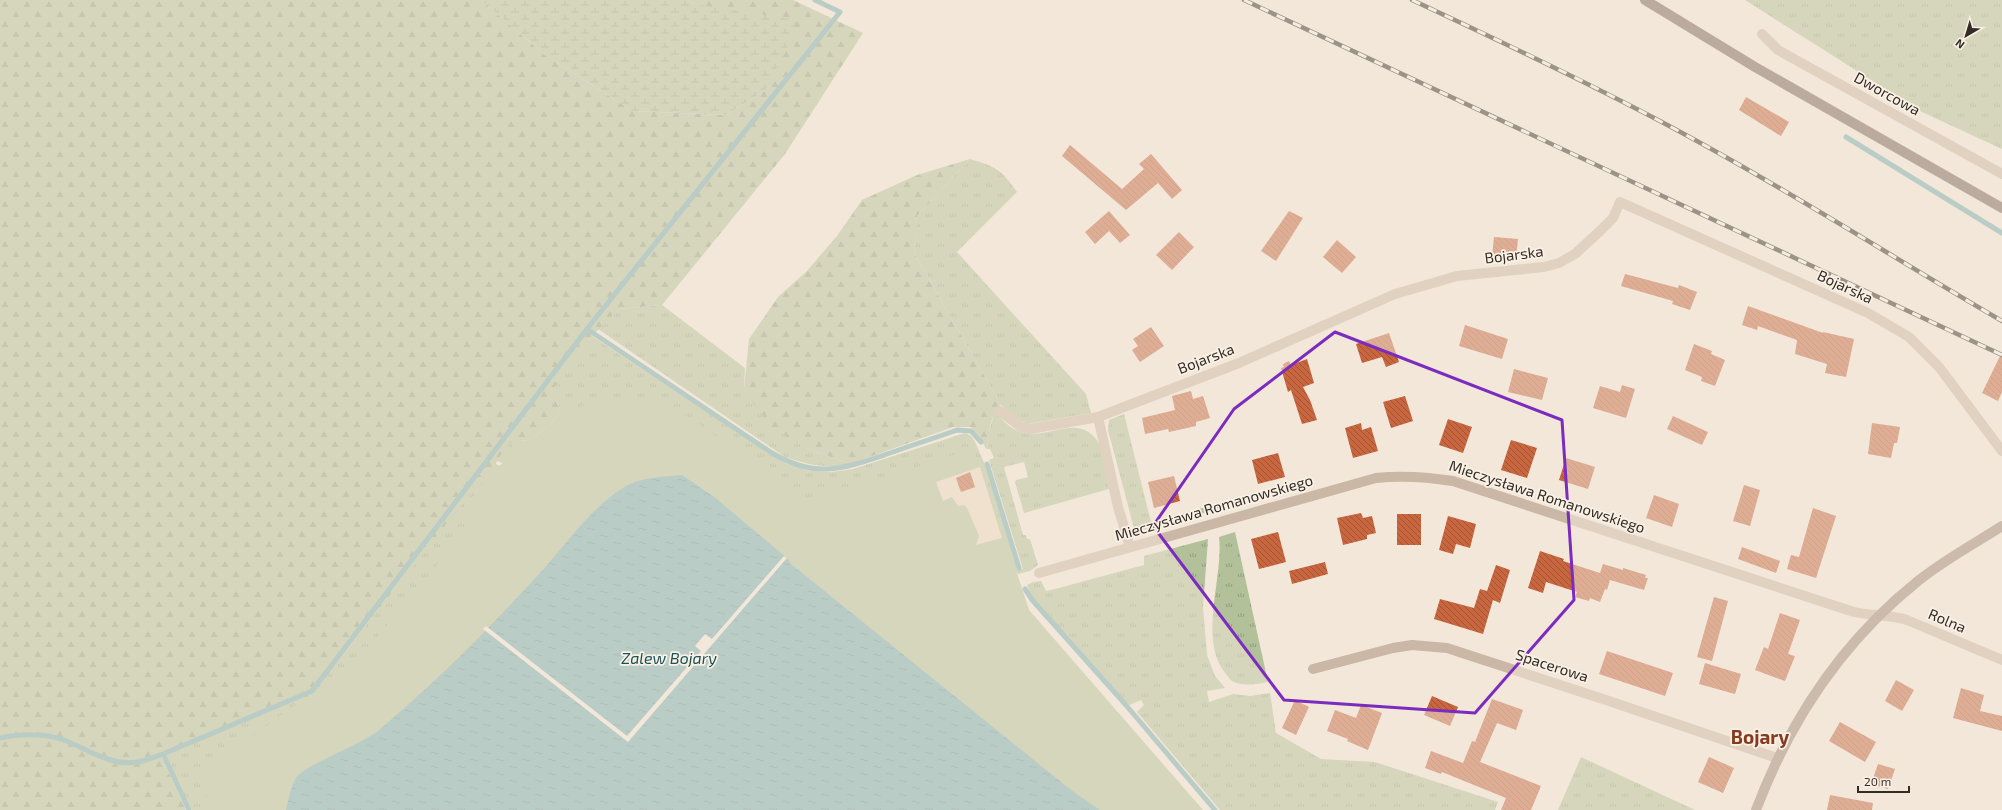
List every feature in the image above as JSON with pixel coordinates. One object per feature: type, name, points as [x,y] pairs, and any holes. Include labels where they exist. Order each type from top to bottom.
[{"type":"main road","points":[[1645,0],[1755,67],[2002,208]]},
{"type":"street","name":"Dworcowa","points":[[1762,34],[1778,50],[2002,174]]},
{"type":"street","name":"Bojarska","points":[[1000,411],[1021,427],[1030,429],[1098,417],[1238,363],[1395,294],[1457,276],[1544,267],[1559,263],[1575,254],[1608,223],[1613,218],[1620,202],[1868,314],[1909,337],[1939,367],[2002,451]]},
{"type":"street","points":[[1098,417],[1130,547]]},
{"type":"street","name":"Mieczysława Romanowskiego","points":[[1039,573],[1376,478],[1395,476],[1425,477],[1453,481],[1810,599],[1854,612],[1879,615]]},
{"type":"street","points":[[1756,810],[1777,758],[1794,726],[1823,681],[1879,615],[1920,580],[2002,526]]},
{"type":"street","name":"Rolna","points":[[1879,615],[1892,615],[1906,620],[2002,660]]},
{"type":"street","name":"Spacerowa","points":[[1313,669],[1406,646],[1447,648],[1777,758]]},
{"type":"highlighted area","points":[[1335,332],[1562,420],[1574,600],[1475,713],[1284,700],[1153,526],[1234,409]]},
{"type":"green space","points":[[0,0],[481,0],[545,55],[633,111],[726,115],[764,91],[695,4],[688,0],[793,0],[863,33],[785,154],[662,305],[619,309],[592,336],[550,393],[559,406],[557,416],[543,431],[528,440],[512,441],[318,686],[161,756],[186,810],[0,810]]},
{"type":"green space","points":[[481,0],[688,0],[695,4],[797,20],[786,51],[764,91],[726,115],[633,111],[545,55]]},
{"type":"green space","points":[[1745,0],[2002,0],[2002,149],[1922,112]]},
{"type":"green space","points":[[970,159],[986,164],[997,170],[1007,178],[1017,192],[957,252],[1086,394],[1091,413],[1027,424],[1017,419],[1001,405],[914,253],[917,216]]},
{"type":"green space","points":[[970,159],[917,216],[914,253],[1001,405],[991,424],[989,445],[986,449],[980,437],[971,427],[953,427],[850,464],[807,448],[771,427],[744,390],[749,339],[778,297],[806,272],[837,236],[862,200],[917,175]]},
{"type":"green space","points":[[662,305],[745,368],[744,390],[807,448],[850,464],[825,466],[785,457],[598,329],[619,309]]},
{"type":"green space","points":[[592,336],[787,464],[810,471],[832,472],[853,469],[965,433],[971,436],[985,465],[1017,570],[1023,569],[989,460],[994,458],[990,449],[986,449],[989,445],[989,432],[995,411],[1011,428],[1024,433],[1045,433],[1066,428],[1085,430],[1093,436],[1103,451],[1109,489],[1024,513],[1015,482],[1016,480],[1028,477],[1024,462],[1004,467],[1023,535],[1026,535],[1027,539],[1030,539],[1038,565],[1030,571],[1018,574],[979,536],[528,474],[497,461],[496,464],[520,476],[494,472],[463,509],[484,527],[234,810],[192,810],[161,756],[318,686],[512,440],[528,440],[543,431],[557,416],[559,406],[549,393]]},
{"type":"green space","points":[[663,399],[808,501],[973,449],[985,475],[1029,610],[1203,810],[212,810],[199,777],[286,711],[346,675],[467,529],[463,509],[494,471],[526,441],[539,435],[573,408],[607,400]]},
{"type":"green space","points":[[1124,414],[1151,522],[1228,501],[1229,506],[1135,532],[1108,430],[1109,420]]},
{"type":"green space","points":[[1235,532],[1268,682],[1241,684],[1231,680],[1218,660],[1213,644],[1212,626],[1220,553],[1219,537]]},
{"type":"green space","points":[[1208,539],[1203,607],[1207,655],[1215,676],[1225,688],[1207,691],[1209,702],[1233,694],[1250,696],[1270,693],[1276,733],[1321,759],[1375,762],[1498,802],[1495,810],[1220,810],[1137,712],[1144,705],[1141,700],[1129,705],[1031,596],[1027,585],[1033,582],[1041,581],[1046,591],[1055,589],[1144,565],[1144,556]]},
{"type":"green space","points":[[1581,757],[1695,810],[1558,810]]},
{"type":"shaded area","points":[[980,467],[1002,538],[976,545],[979,536],[967,508],[964,505],[958,506],[952,497],[943,501],[936,482]],"holes":[[[970,473],[975,487],[961,492],[956,478]]]},
{"type":"water","name":"Zalew Bojary","points":[[682,475],[713,496],[787,558],[791,564],[1071,790],[1100,810],[286,810],[291,789],[296,778],[311,767],[371,736],[400,712],[501,615],[539,574],[587,518],[609,498],[621,489],[635,482],[650,478]]},
{"type":"pier","points":[[784,556],[787,558],[628,742],[483,629],[486,626],[627,736],[701,651],[695,646],[705,634],[712,639]]},
{"type":"building","points":[[1746,97],[1789,122],[1781,136],[1739,110]]},
{"type":"building","points":[[1070,145],[1122,189],[1144,169],[1139,164],[1151,154],[1182,190],[1172,199],[1158,183],[1126,210],[1062,156]]},
{"type":"building","points":[[1109,211],[1130,235],[1120,243],[1109,231],[1095,244],[1085,232]]},
{"type":"building","points":[[1289,211],[1303,218],[1276,261],[1261,251]]},
{"type":"building","points":[[1179,232],[1194,247],[1172,270],[1156,255]]},
{"type":"building","points":[[1494,237],[1518,239],[1516,259],[1492,257]]},
{"type":"building","points":[[1337,240],[1356,257],[1342,273],[1323,257]]},
{"type":"building","points":[[1625,274],[1678,288],[1679,285],[1697,292],[1690,310],[1672,304],[1673,301],[1621,286]]},
{"type":"building","points":[[1748,306],[1823,333],[1854,339],[1846,377],[1825,373],[1827,364],[1795,354],[1797,340],[1758,326],[1757,330],[1742,325]]},
{"type":"building","points":[[1465,325],[1508,339],[1502,359],[1459,346]]},
{"type":"building","points":[[1151,327],[1164,346],[1140,362],[1132,350],[1138,346],[1133,339]]},
{"type":"building","points":[[1389,333],[1399,362],[1386,367],[1382,357],[1362,363],[1356,344]]},
{"type":"building","points":[[1694,344],[1712,351],[1711,354],[1725,360],[1715,386],[1701,381],[1702,377],[1685,370]]},
{"type":"building","points":[[2002,352],[2002,392],[1998,401],[1982,393]]},
{"type":"building","points":[[1307,359],[1314,383],[1303,387],[1310,400],[1317,420],[1302,424],[1291,390],[1288,392],[1281,368],[1284,367],[1283,364],[1289,361],[1291,365]]},
{"type":"building","points":[[1514,369],[1548,378],[1542,400],[1508,392]]},
{"type":"building","points":[[1622,385],[1635,389],[1626,418],[1593,408],[1600,386],[1620,392]]},
{"type":"building","points":[[1191,391],[1193,399],[1203,396],[1210,418],[1196,422],[1196,426],[1169,432],[1168,429],[1145,434],[1142,418],[1175,410],[1172,396]]},
{"type":"building","points":[[1405,396],[1413,421],[1391,428],[1383,402]]},
{"type":"building","points":[[1673,416],[1708,432],[1702,445],[1667,429]]},
{"type":"building","points":[[1448,419],[1472,427],[1463,453],[1439,445]]},
{"type":"building","points":[[1361,423],[1362,430],[1371,427],[1378,451],[1353,458],[1345,428]]},
{"type":"building","points":[[1872,423],[1900,427],[1897,443],[1894,443],[1891,458],[1868,454]]},
{"type":"building","points":[[1511,440],[1537,448],[1527,478],[1501,470]]},
{"type":"building","points":[[1278,453],[1285,477],[1258,484],[1252,460]]},
{"type":"building","points":[[1566,458],[1595,467],[1588,489],[1559,480]]},
{"type":"building","points":[[970,472],[975,487],[961,492],[956,478]]},
{"type":"building","points":[[1174,476],[1180,501],[1154,508],[1148,482]]},
{"type":"building","points":[[1744,485],[1760,490],[1750,526],[1733,521]]},
{"type":"building","points":[[1654,495],[1679,504],[1672,527],[1646,518]]},
{"type":"building","points":[[1813,508],[1836,516],[1816,578],[1787,569],[1791,555],[1799,557]]},
{"type":"building","points":[[1361,513],[1363,518],[1372,516],[1376,533],[1367,535],[1367,539],[1343,545],[1337,518]]},
{"type":"building","points":[[1397,514],[1421,514],[1421,545],[1397,545]]},
{"type":"building","points":[[1448,516],[1476,524],[1470,548],[1456,544],[1453,554],[1439,550]]},
{"type":"building","points":[[1278,532],[1286,562],[1259,569],[1251,539]]},
{"type":"building","points":[[1742,547],[1780,561],[1776,573],[1738,559]]},
{"type":"building","points":[[1540,551],[1564,559],[1563,561],[1600,573],[1603,564],[1646,575],[1645,578],[1648,578],[1644,590],[1610,580],[1607,590],[1605,589],[1600,602],[1590,598],[1589,601],[1575,597],[1577,592],[1546,582],[1543,593],[1528,588]]},
{"type":"building","points":[[1325,562],[1328,574],[1292,584],[1289,571]]},
{"type":"building","points":[[1496,565],[1510,570],[1500,603],[1493,600],[1483,634],[1434,619],[1440,599],[1474,608],[1480,589],[1487,591]]},
{"type":"building","points":[[1714,597],[1728,601],[1712,661],[1697,657]]},
{"type":"building","points":[[1780,613],[1800,620],[1788,654],[1795,656],[1785,681],[1755,670],[1764,647],[1768,649]]},
{"type":"building","points":[[1607,651],[1673,673],[1665,696],[1599,674]]},
{"type":"building","points":[[1705,663],[1741,674],[1735,694],[1699,684]]},
{"type":"building","points":[[1896,680],[1914,690],[1902,711],[1885,701]]},
{"type":"building","points":[[1961,688],[1984,695],[1980,711],[2002,716],[2002,731],[1953,718]]},
{"type":"building","points":[[1432,696],[1458,707],[1450,726],[1424,715]]},
{"type":"building","points":[[1492,699],[1523,710],[1516,730],[1497,723],[1480,762],[1541,786],[1531,810],[1501,810],[1506,798],[1442,772],[1441,774],[1425,768],[1431,751],[1463,763],[1472,741],[1475,742]]},
{"type":"building","points":[[1295,700],[1309,707],[1296,735],[1282,728]]},
{"type":"building","points":[[1361,705],[1382,713],[1368,750],[1347,741],[1348,739],[1327,731],[1335,710],[1356,718]]},
{"type":"building","points":[[1840,722],[1876,742],[1865,762],[1829,741]]},
{"type":"building","points":[[1709,757],[1734,768],[1723,793],[1698,782]]},
{"type":"building","points":[[1878,764],[1895,769],[1888,789],[1871,784]]},
{"type":"building","points":[[1830,795],[1873,803],[1872,810],[1827,810]]},
{"type":"waterway","points":[[189,810],[163,754],[312,691],[587,329],[840,12],[815,0]]},
{"type":"waterway","points":[[1846,137],[2002,233]]},
{"type":"waterway","points":[[587,329],[772,453],[803,466],[817,469],[845,467],[957,430],[971,431],[981,442]]},
{"type":"waterway","points":[[987,464],[1019,568]]},
{"type":"waterway","points":[[1025,589],[1033,601],[1125,704],[1215,810]]},
{"type":"waterway","points":[[0,738],[30,735],[53,737],[70,742],[107,759],[127,763],[143,761],[163,754]]},
{"type":"railway","points":[[1244,0],[2002,355]]},
{"type":"railway","points":[[1412,0],[1511,46],[1673,128],[1797,199],[2002,321]]},
{"type":"district","name":"Bojary","points":[[1760,737]]}]
